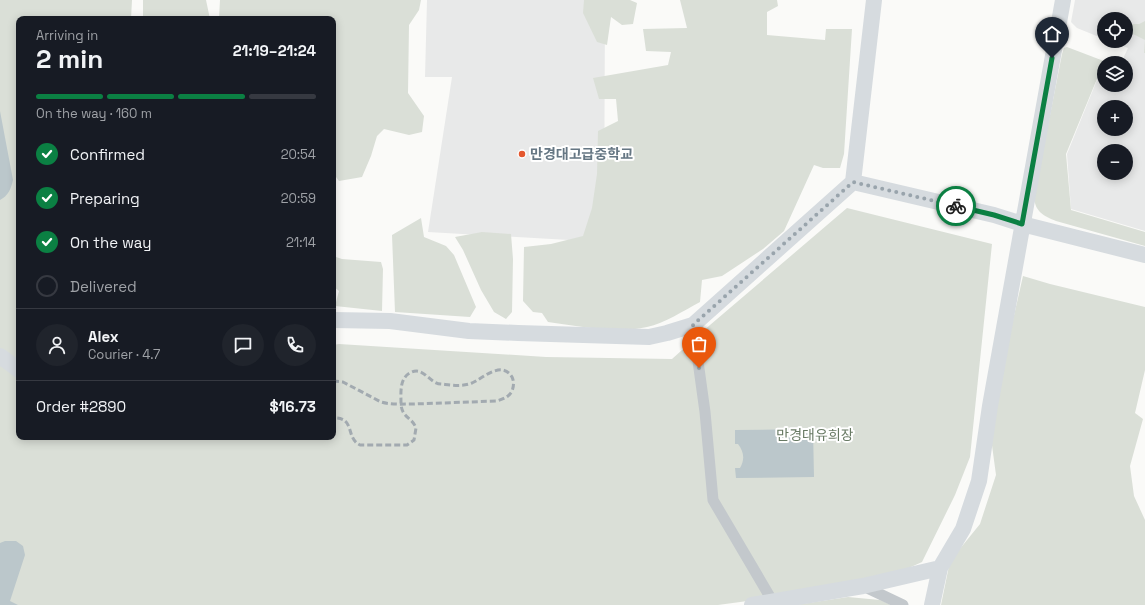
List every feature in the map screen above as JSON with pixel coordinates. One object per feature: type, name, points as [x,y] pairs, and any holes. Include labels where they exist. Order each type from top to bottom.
[{"type":"street","points":[[336,320],[390,321],[469,331],[649,337],[693,325],[853,182],[874,0]]},
{"type":"street","points":[[932,605],[940,568],[962,529],[979,481],[990,406],[1063,0]]},
{"type":"street","points":[[853,182],[994,215],[1022,224],[1145,255]]},
{"type":"street","points":[[693,325],[705,412],[713,500],[773,602]]},
{"type":"street","points":[[0,356],[16,368]]},
{"type":"street","points":[[752,605],[863,586],[940,568]]},
{"type":"street","points":[[863,586],[903,605]]},
{"type":"shaded area","name":"만경대고급중학교","points":[[427,0],[605,0],[604,242],[428,232],[452,77],[425,77]]},
{"type":"shaded area","points":[[1075,0],[1145,0],[1145,231],[1071,209],[1067,154],[1097,80],[1097,92],[1133,92],[1133,56],[1124,56],[1128,48],[1133,48],[1133,12],[1097,12],[1097,36],[1077,28],[1071,22]]},
{"type":"shaded area","points":[[0,111],[13,180],[9,192],[0,200]]},
{"type":"shaded area","points":[[813,429],[814,477],[736,478],[735,468],[740,468],[743,462],[743,456],[742,450],[738,444],[735,444],[735,430]]},
{"type":"shaded area","points":[[5,541],[16,541],[23,546],[25,555],[10,601],[18,605],[0,605],[0,543]]},
{"type":"green space","name":"만경대유희장","points":[[0,0],[132,0],[131,16],[16,16],[16,440],[336,440],[336,344],[339,344],[546,357],[672,359],[847,208],[992,244],[970,457],[955,495],[922,562],[889,577],[776,597],[718,605],[0,605]]},
{"type":"green space","points":[[143,0],[206,0],[209,16],[143,16]]},
{"type":"green space","points":[[220,0],[421,0],[419,10],[409,25],[408,93],[424,116],[422,132],[409,135],[384,129],[377,136],[371,156],[362,177],[339,181],[336,177],[336,16],[219,16]]},
{"type":"green space","points":[[584,0],[630,0],[637,3],[633,24],[622,25],[611,17],[607,45],[597,42],[583,13]]},
{"type":"green space","points":[[680,0],[777,0],[778,6],[767,12],[767,35],[825,40],[826,29],[852,29],[844,154],[840,168],[823,168],[814,165],[784,231],[763,249],[722,276],[702,280],[700,302],[674,316],[660,323],[647,327],[623,330],[598,329],[548,322],[542,313],[533,312],[523,301],[524,247],[551,244],[583,236],[592,208],[597,174],[598,131],[618,121],[616,99],[599,99],[593,78],[668,65],[671,52],[646,51],[643,29],[687,28]]},
{"type":"green space","points":[[1145,21],[1145,40],[1133,34],[1133,24],[1139,24]]},
{"type":"green space","points":[[1067,47],[1097,58],[1097,79],[1066,154],[1071,210],[1145,232],[1145,246],[1056,221],[1041,213],[1036,206],[1034,197],[1064,48]]},
{"type":"green space","points":[[421,218],[424,237],[446,246],[454,255],[476,307],[470,317],[395,312],[392,235]]},
{"type":"green space","points":[[482,232],[511,234],[513,259],[512,312],[506,319],[494,312],[481,290],[463,250],[455,237]]},
{"type":"green space","points":[[336,257],[342,259],[381,262],[383,269],[382,311],[336,306],[339,291],[336,288]]},
{"type":"green space","points":[[1023,276],[1145,307],[1145,370],[1135,413],[1143,419],[1130,466],[1134,496],[1145,520],[1145,605],[941,605],[950,561],[980,524],[996,475],[991,438],[1002,368]]},
{"type":"green space","points":[[848,597],[880,600],[891,605],[795,605]]},
{"type":"railway","points":[[498,370],[503,370],[508,372],[512,377],[514,384],[509,395],[504,399],[497,401],[401,404],[403,381],[408,374],[416,371],[424,374],[437,383],[460,385],[472,383],[487,374],[498,370]]},
{"type":"railway","points":[[336,381],[343,382],[381,402],[401,404]]},
{"type":"railway","points":[[336,418],[345,421],[348,424],[355,442],[360,445],[407,445],[414,440],[416,428],[403,412],[401,404]]},
{"type":"way so far","points":[[699,368],[693,325],[853,182],[956,206]]},
{"type":"place","name":"만경대고급중학교","points":[[522,154]]},
{"type":"route","points":[[956,206],[994,215],[1022,224],[1052,58]]}]
